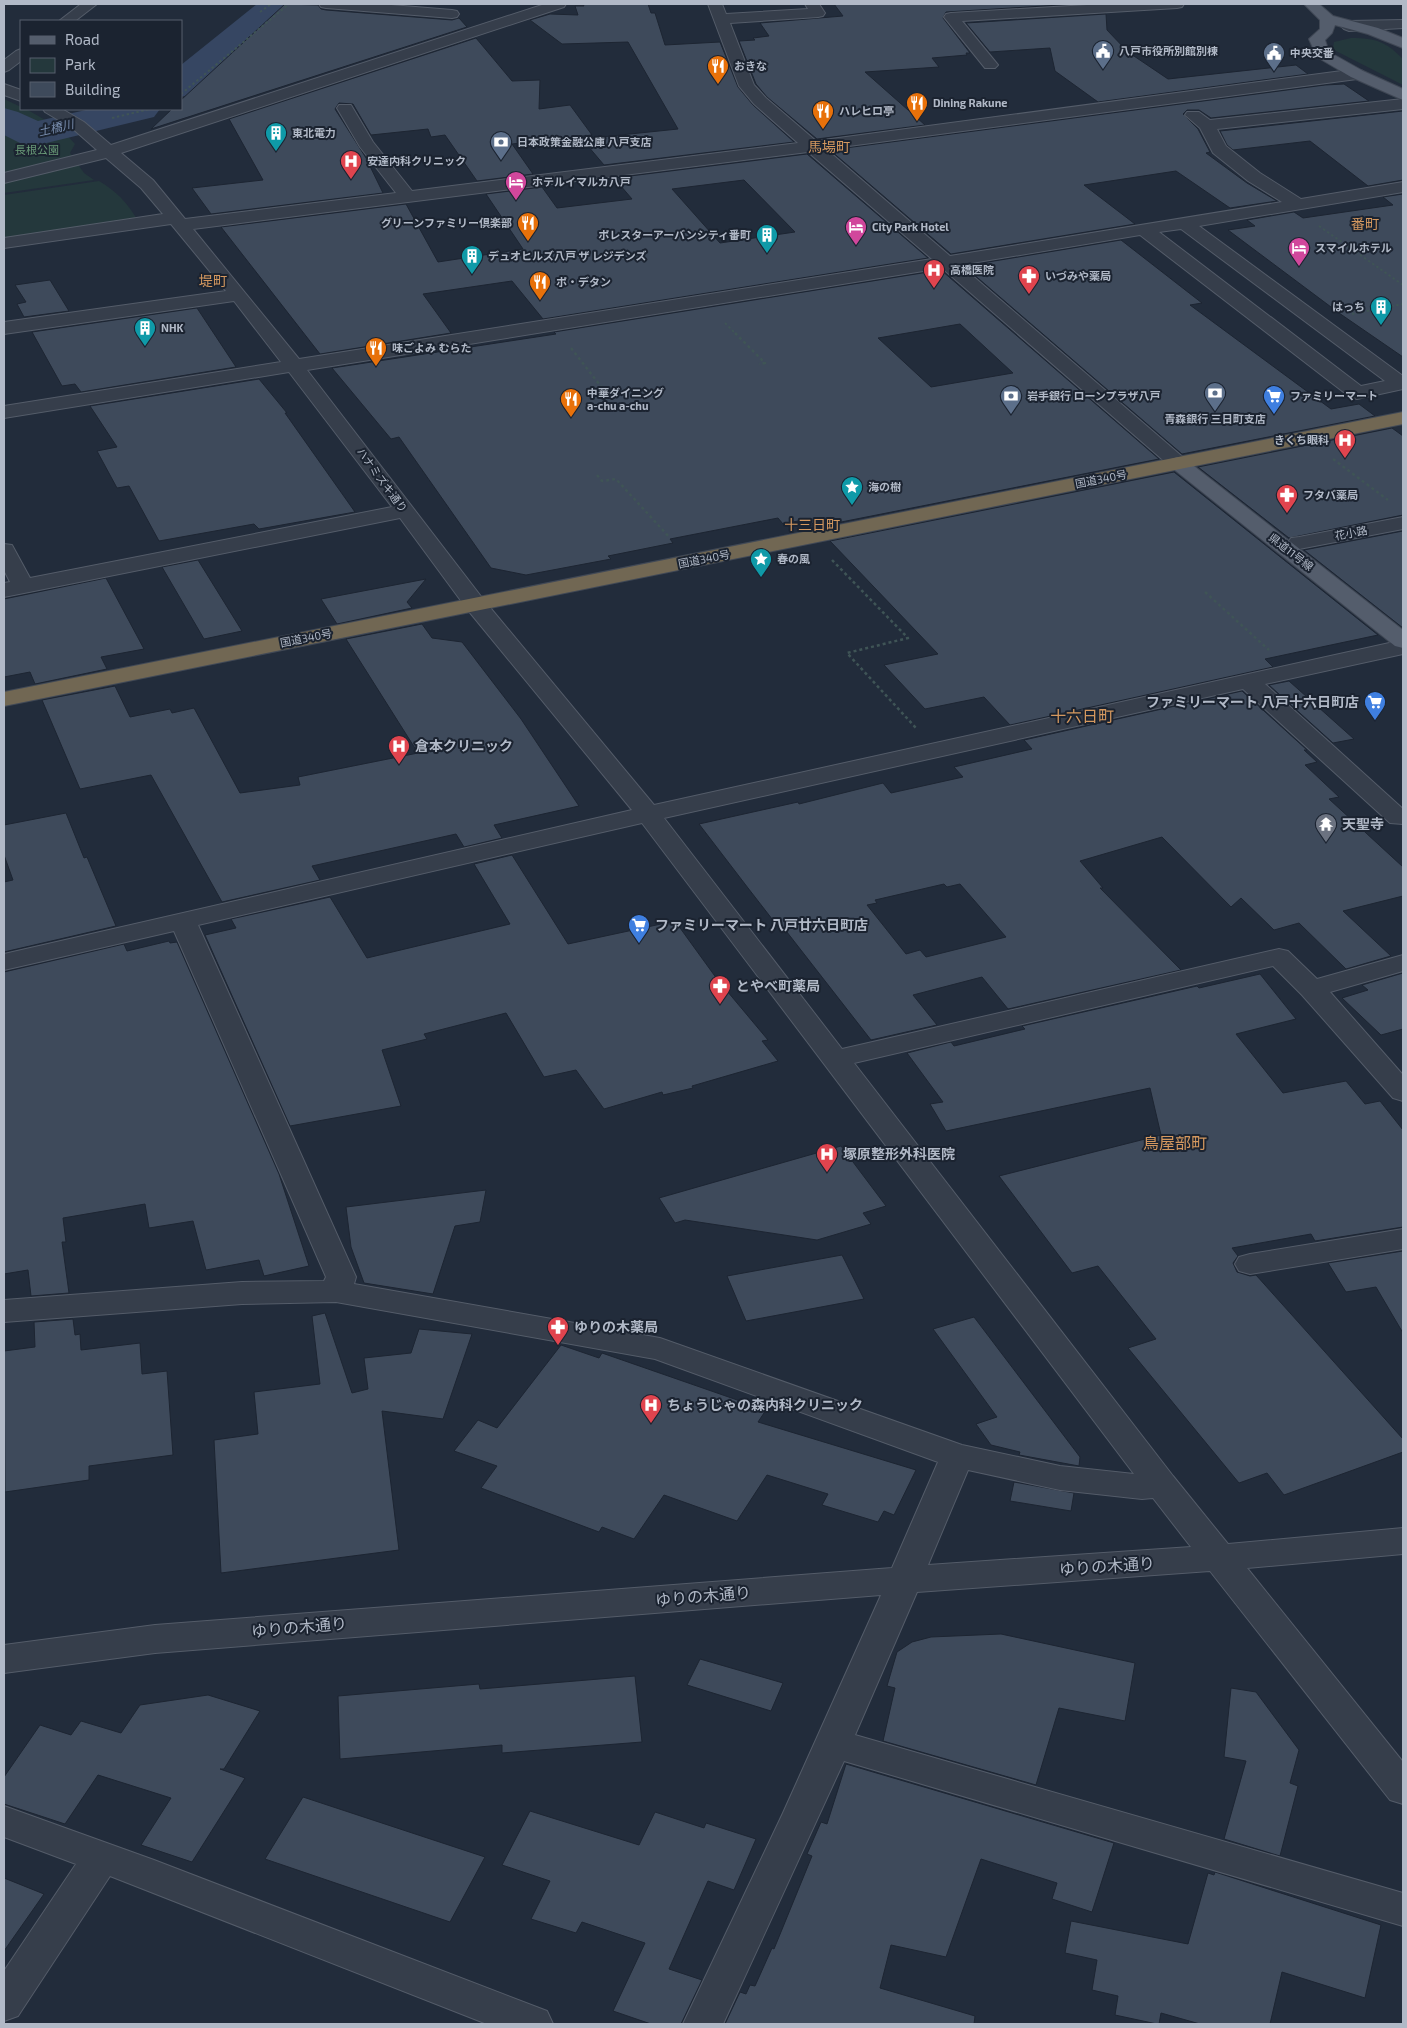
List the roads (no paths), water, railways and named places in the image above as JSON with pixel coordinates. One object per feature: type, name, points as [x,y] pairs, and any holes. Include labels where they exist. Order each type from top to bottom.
[{"type":"highway","name":"国道340号","points":[[4,699],[1403,418]]},
{"type":"main road","points":[[1311,4],[1328,19],[1373,31],[1403,43]]},
{"type":"main road","points":[[1328,19],[1327,30],[1317,39],[1322,54],[1357,74],[1403,95]]},
{"type":"main road","name":"県道11号線","points":[[1178,463],[1403,641]]},
{"type":"street","points":[[67,20],[90,4]]},
{"type":"street","points":[[326,4],[458,9]]},
{"type":"street","points":[[4,178],[58,166],[110,151],[559,4]]},
{"type":"street","points":[[715,4],[747,86],[760,102],[1178,463]]},
{"type":"street","points":[[720,19],[818,13],[812,4]]},
{"type":"street","points":[[990,65],[951,17],[1177,4]]},
{"type":"street","points":[[458,9],[442,24],[466,34]]},
{"type":"street","points":[[1349,26],[1403,24]]},
{"type":"street","points":[[4,67],[20,55]]},
{"type":"street","points":[[4,243],[813,146],[1357,74]]},
{"type":"street","points":[[4,89],[20,96]]},
{"type":"street","points":[[1172,98],[1207,126],[1218,149],[1254,177],[1294,204]]},
{"type":"street","points":[[1207,126],[1403,104]]},
{"type":"street","points":[[345,108],[366,144],[407,196]]},
{"type":"street","name":"ハナミズキ通り","points":[[53,110],[72,120],[148,184],[238,295],[355,444],[475,604],[648,814],[1161,1485],[1403,1789]]},
{"type":"street","points":[[4,412],[1403,187]]},
{"type":"street","points":[[1136,230],[1174,254],[1357,393],[1401,384],[1184,223]]},
{"type":"street","points":[[4,328],[238,295]]},
{"type":"street","points":[[4,550],[13,588],[404,511]]},
{"type":"street","name":"花小路","points":[[1299,544],[1403,523]]},
{"type":"street","points":[[4,962],[648,814],[1403,647]]},
{"type":"street","points":[[1248,682],[1399,818]]},
{"type":"street","points":[[182,921],[341,1277],[336,1291]]},
{"type":"street","points":[[835,1059],[1279,957],[1312,990],[1403,1092]]},
{"type":"street","points":[[1312,990],[1403,963]]},
{"type":"street","points":[[1250,1264],[1403,1239]]},
{"type":"street","points":[[4,1311],[242,1293],[336,1291],[660,1349],[957,1456],[1060,1478],[1142,1487],[1161,1485]]},
{"type":"street","points":[[703,2024],[762,1903],[905,1580],[957,1456]]},
{"type":"street","name":"ゆりの木通り","points":[[4,1659],[165,1638],[905,1580],[1218,1558],[1403,1542]]},
{"type":"street","points":[[832,1743],[1403,1910]]},
{"type":"street","points":[[4,1821],[102,1857],[533,2024]]},
{"type":"street","points":[[4,2004],[102,1857]]},
{"type":"waterway","name":"土橋川","points":[[182,84],[279,4]]},
{"type":"waterway","name":"土橋川","points":[[4,120],[34,134],[136,110]]},
{"type":"place","name":"八戸市役所別館別棟","points":[[1103,70]]},
{"type":"place","name":"中央交番","points":[[1274,72]]},
{"type":"place","name":"おきな","points":[[718,85]]},
{"type":"place","name":"Dining Rakune","points":[[917,122]]},
{"type":"place","name":"ハレヒロ亭","points":[[823,130]]},
{"type":"place","name":"東北電力","points":[[276,152]]},
{"type":"place","name":"日本政策金融公庫 八戸支店","points":[[501,161]]},
{"type":"place","name":"安達内科クリニック","points":[[351,180]]},
{"type":"place","name":"ホテルイマルカ八戸","points":[[516,201]]},
{"type":"place","name":"グリーンファミリー倶楽部","points":[[528,242]]},
{"type":"place","name":"City Park Hotel","points":[[856,246]]},
{"type":"place","name":"ポレスターアーバンシティ番町","points":[[767,254]]},
{"type":"place","name":"スマイルホテル","points":[[1299,267]]},
{"type":"place","name":"デュオヒルズ八戸 ザ レジデンズ","points":[[472,275]]},
{"type":"place","name":"高橋医院","points":[[934,289]]},
{"type":"place","name":"いづみや薬局","points":[[1029,295]]},
{"type":"place","name":"ポ・デタン","points":[[540,301]]},
{"type":"place","name":"はっち","points":[[1381,326]]},
{"type":"place","name":"NHK","points":[[145,347]]},
{"type":"place","name":"味ごよみ むらた","points":[[376,367]]},
{"type":"place","name":"青森銀行 三日町支店","points":[[1215,412]]},
{"type":"place","name":"岩手銀行 ローンプラザ八戸","points":[[1011,415]]},
{"type":"place","name":"ファミリーマート","points":[[1274,415]]},
{"type":"place","name":"中華ダイニング a-chu a-chu","points":[[571,418]]},
{"type":"place","name":"きくち眼科","points":[[1345,459]]},
{"type":"place","name":"海の樹","points":[[852,506]]},
{"type":"place","name":"フタバ薬局","points":[[1287,514]]},
{"type":"place","name":"春の風","points":[[761,578]]},
{"type":"place","name":"ファミリーマート 八戸十六日町店","points":[[1375,721]]},
{"type":"place","name":"倉本クリニック","points":[[399,765]]},
{"type":"place","name":"天聖寺","points":[[1326,843]]},
{"type":"place","name":"ファミリーマート 八戸廿六日町店","points":[[639,944]]},
{"type":"place","name":"とやべ町薬局","points":[[720,1005]]},
{"type":"place","name":"塚原整形外科医院","points":[[827,1173]]},
{"type":"place","name":"ゆりの木薬局","points":[[558,1346]]},
{"type":"place","name":"ちょうじゃの森内科クリニック","points":[[651,1424]]},
{"type":"district","name":"馬場町","points":[[829,147]]},
{"type":"district","name":"番町","points":[[1365,224]]},
{"type":"district","name":"堤町","points":[[213,281]]},
{"type":"district","name":"十三日町","points":[[812,525]]},
{"type":"district","name":"十六日町","points":[[1082,716]]},
{"type":"district","name":"鳥屋部町","points":[[1175,1143]]},
{"type":"park label","name":"長根公園","points":[[37,150]]}]
